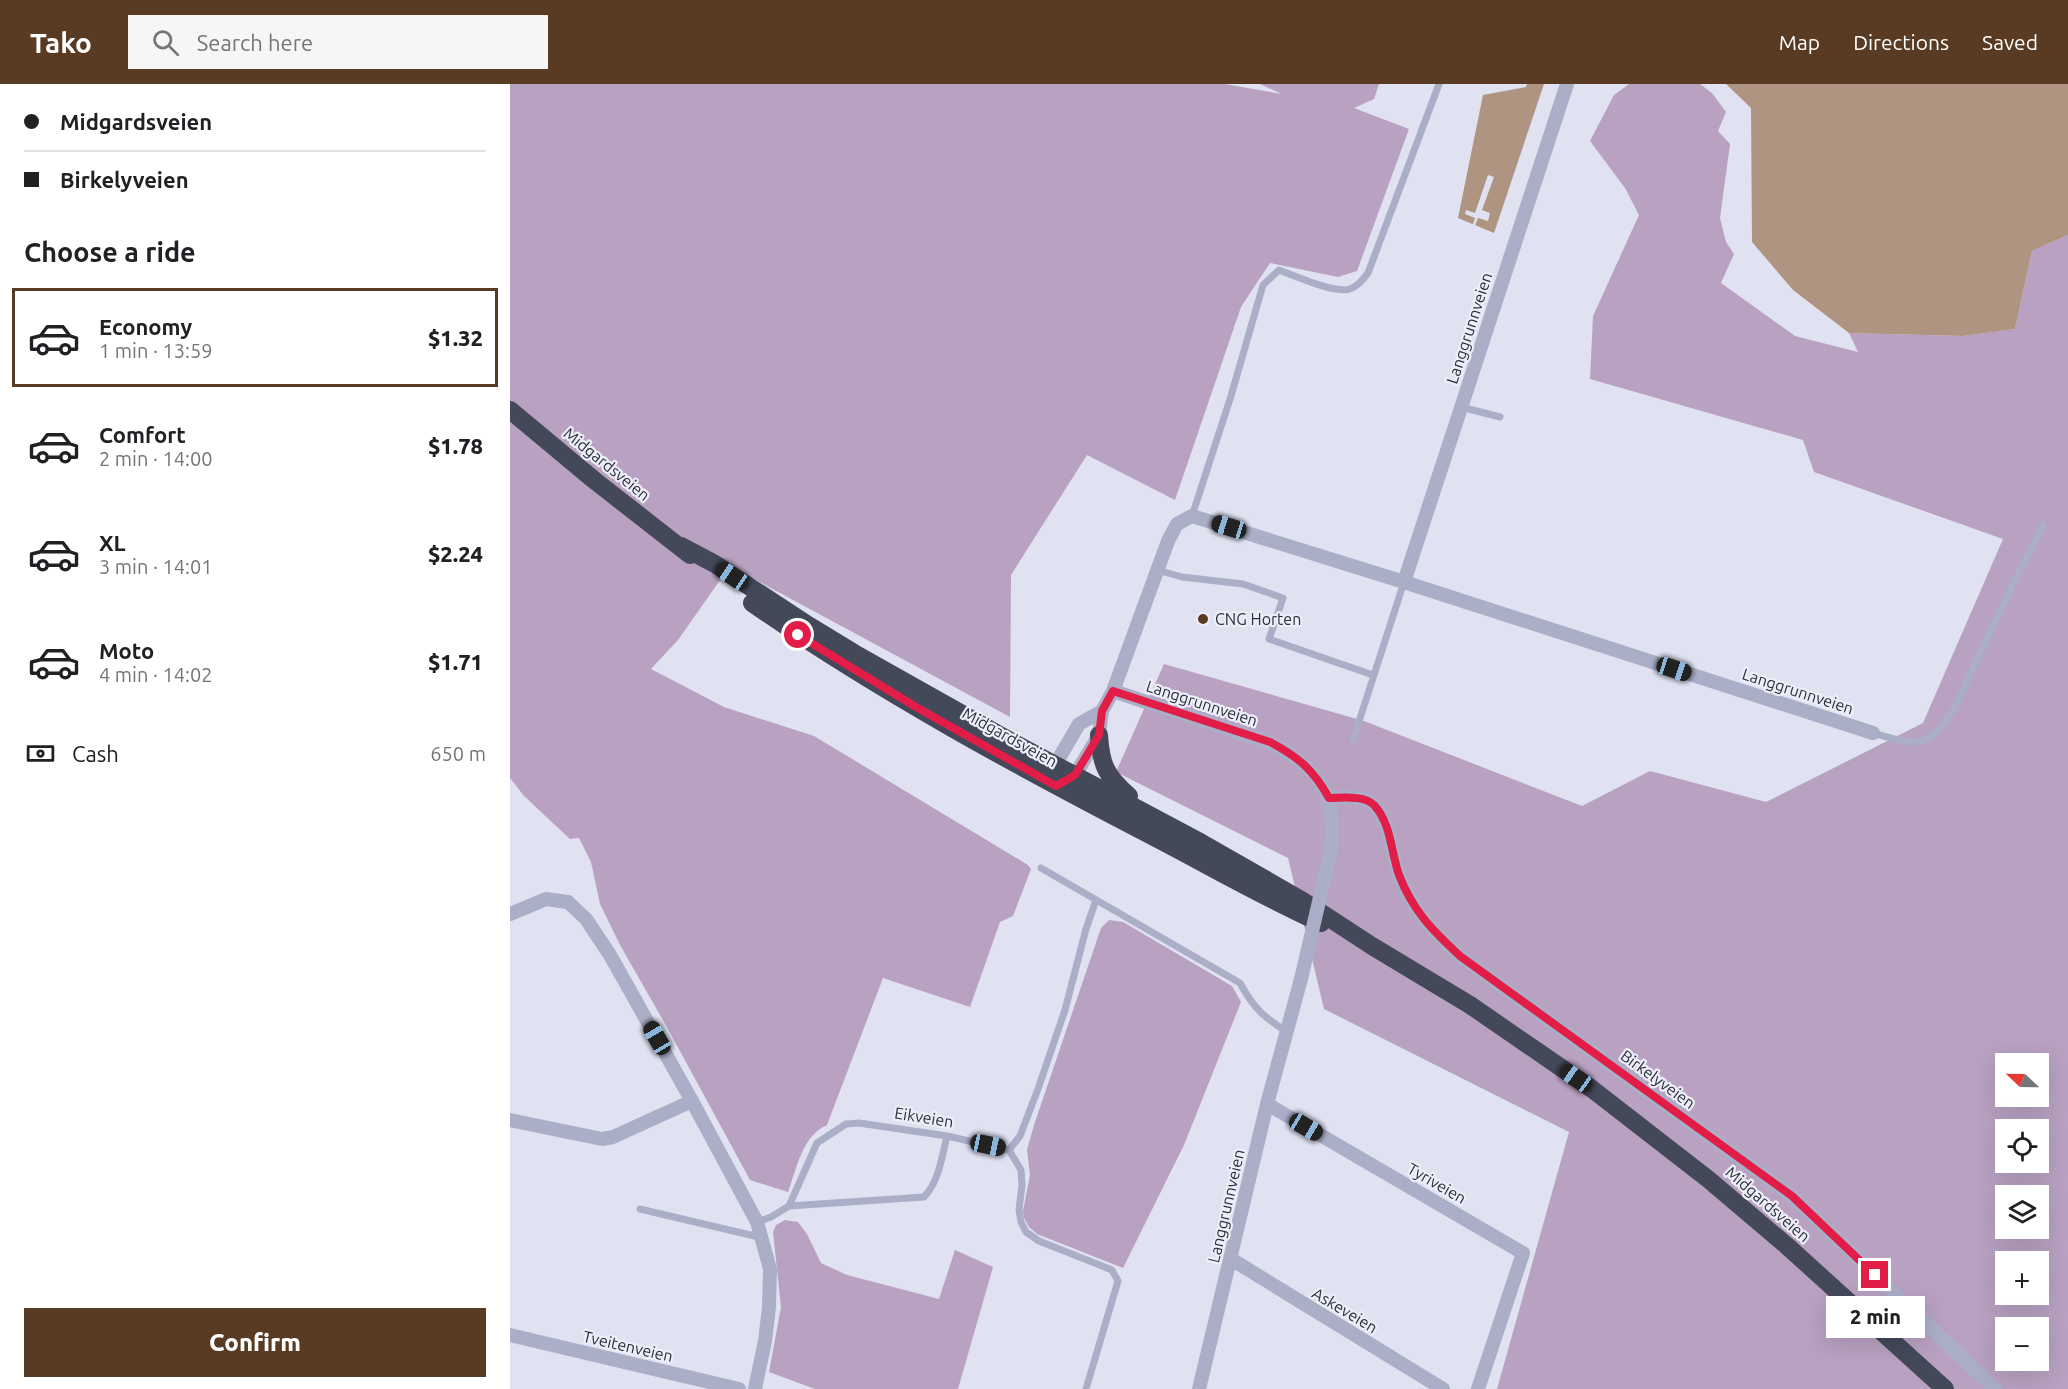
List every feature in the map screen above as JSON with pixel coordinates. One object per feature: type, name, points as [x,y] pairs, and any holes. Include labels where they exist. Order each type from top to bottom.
[{"type":"highway","name":"Midgardsveien","points":[[510,410],[594,480],[681,546],[708,572],[850,669],[1056,786],[1300,914],[1372,946]]},
{"type":"highway","name":"Midgardsveien","points":[[681,546],[715,564],[854,653],[1303,901],[1470,1005],[1563,1069],[1708,1179],[1786,1245],[1945,1389]]},
{"type":"highway","points":[[1099,735],[1100,753],[1107,773],[1113,782],[1148,814]]},
{"type":"street","name":"Langgrunnveien","points":[[1404,582],[1567,84]]},
{"type":"street","points":[[1102,711],[1079,724],[1055,765],[1056,786],[1075,775],[1099,735],[1102,711],[1113,691],[1168,541],[1178,524],[1192,516]]},
{"type":"street","name":"Langgrunnveien","points":[[1192,516],[1873,733]]},
{"type":"street","name":"Langgrunnveien","points":[[1113,691],[1270,742],[1294,754],[1311,770],[1329,798],[1333,817],[1330,854],[1301,980],[1267,1104],[1198,1389]]},
{"type":"street","name":"Birkelyveien","points":[[1329,798],[1360,798],[1373,804],[1382,818],[1392,844],[1398,873],[1412,902],[1429,927],[1460,956],[1792,1196],[1995,1389]]},
{"type":"street","points":[[510,914],[546,899],[568,902],[586,919],[610,955],[757,1222],[770,1269],[765,1341],[755,1389]]},
{"type":"street","points":[[510,1120],[602,1139],[613,1137],[656,1119],[692,1101]]},
{"type":"street","name":"Tyriveien","points":[[1267,1104],[1523,1253],[1478,1389]]},
{"type":"street","name":"Askeveien","points":[[1231,1259],[1443,1389]]},
{"type":"street","name":"Tveitenveien","points":[[510,1335],[739,1389]]},
{"type":"lane","points":[[1192,516],[1231,396],[1263,285],[1279,270],[1335,288],[1348,290],[1360,284],[1368,273],[1439,84]]},
{"type":"lane","points":[[1461,406],[1500,417]]},
{"type":"lane","points":[[1873,733],[1898,740],[1923,742],[1942,727],[2043,525]]},
{"type":"lane","points":[[1157,570],[1182,577],[1243,584],[1283,598],[1269,639],[1373,675]]},
{"type":"lane","name":"Langgrunnveien","points":[[1353,740],[1404,582]]},
{"type":"lane","points":[[1041,868],[1240,983],[1251,1003],[1264,1017],[1286,1031]]},
{"type":"lane","points":[[1086,1389],[1118,1281],[1112,1270],[1039,1241],[1026,1232],[1019,1210],[1021,1170],[1009,1150],[1020,1136],[1038,1089],[1065,1010],[1096,900]]},
{"type":"lane","name":"Eikveien","points":[[789,1206],[817,1143],[846,1124],[860,1123],[947,1136],[1009,1150]]},
{"type":"lane","points":[[757,1222],[789,1206],[924,1197],[939,1171],[947,1136]]},
{"type":"lane","points":[[640,1209],[762,1238]]},
{"type":"shaded area","points":[[510,84],[1225,84],[1282,94],[1260,84],[1379,84],[1374,99],[1354,108],[1409,129],[1357,271],[1338,277],[1270,263],[1241,307],[1175,500],[1087,455],[1011,575],[1010,717],[730,566],[678,640],[651,669],[724,707],[814,736],[1028,865],[1031,869],[1013,916],[1000,922],[970,1007],[883,978],[827,1125],[819,1130],[806,1145],[788,1192],[750,1180],[620,945],[600,904],[591,862],[579,838],[570,839],[524,796],[510,778]]},
{"type":"shaded area","points":[[1527,84],[1544,84],[1494,233],[1458,218],[1483,95],[1526,87]]},
{"type":"shaded area","points":[[1629,84],[1700,84],[1712,93],[1726,112],[1718,131],[1730,144],[1720,218],[1726,242],[1734,254],[1721,283],[1795,336],[1858,352],[1849,333],[1963,336],[2015,329],[2032,251],[2068,235],[2068,1389],[1497,1389],[1569,1132],[1324,1009],[1288,858],[1116,772],[1164,664],[1364,721],[1582,806],[1650,771],[1766,802],[1923,723],[2003,539],[1814,472],[1803,440],[1590,379],[1593,316],[1639,215],[1625,188],[1590,141],[1614,95]]},
{"type":"shaded area","points":[[1726,84],[2068,84],[2068,235],[2032,251],[2015,329],[1963,336],[1849,333],[1793,290],[1752,242],[1751,108]]},
{"type":"shaded area","points":[[1109,920],[1123,922],[1232,986],[1241,1002],[1184,1145],[1123,1268],[1037,1234],[1029,1227],[1023,1211],[1030,1175],[1027,1150],[1034,1125],[1101,928]]},
{"type":"shaded area","points":[[785,1220],[798,1222],[807,1234],[821,1263],[847,1275],[939,1299],[955,1250],[993,1267],[958,1389],[815,1389],[769,1372],[781,1307],[773,1232],[776,1225]]},
{"type":"pier","points":[[1488,175],[1494,177],[1482,210],[1490,213],[1488,221],[1478,218],[1474,228],[1472,227],[1475,218],[1465,214],[1466,210],[1475,213]]},
{"type":"place","name":"CNG Horten","points":[[1203,619]]},
{"type":"route","points":[[798,635],[850,669],[1056,786],[1075,775],[1099,735],[1102,711],[1113,691],[1270,742],[1294,754],[1311,770],[1329,798],[1360,798],[1373,804],[1382,818],[1392,844],[1398,873],[1412,902],[1429,927],[1460,956],[1792,1196],[1875,1275]]}]
